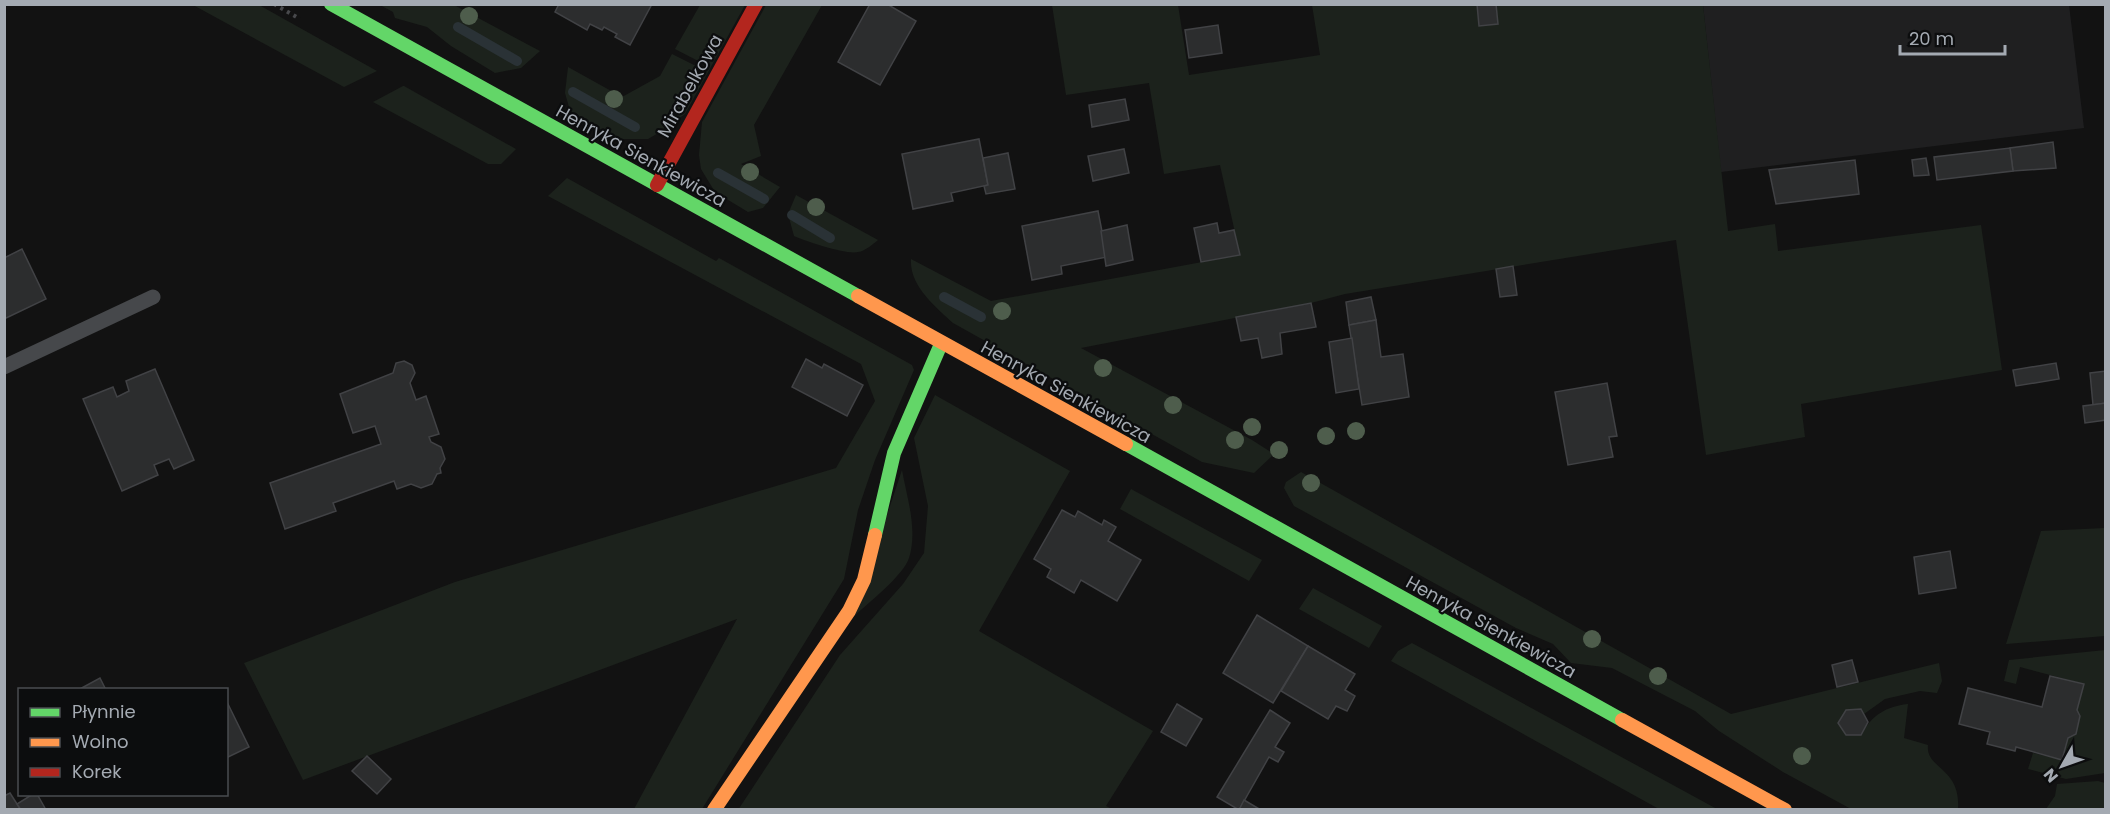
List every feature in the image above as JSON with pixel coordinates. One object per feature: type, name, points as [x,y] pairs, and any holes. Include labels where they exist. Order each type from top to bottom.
[{"type":"street","name":"Henryka Sienkiewicza","points":[[331,4],[1785,810]]},
{"type":"street","name":"Mirabelkowa","points":[[657,185],[756,4]]},
{"type":"street","points":[[714,810],[849,611],[864,580],[894,453],[941,344]]},
{"type":"lane","points":[[4,367],[153,297]]},
{"type":"shaded area","points":[[193,5],[259,5],[377,71],[344,87]]},
{"type":"shaded area","points":[[380,5],[454,5],[540,51],[521,68],[495,73],[451,46],[427,27],[395,18],[393,12]]},
{"type":"shaded area","points":[[700,5],[745,5],[685,114],[648,139],[619,139],[571,114],[565,93],[568,67],[622,97],[660,76],[672,54],[702,69],[704,64],[675,49]]},
{"type":"shaded area","points":[[766,5],[822,5],[754,125],[761,156],[741,164],[780,187],[763,208],[748,212],[715,192],[701,169],[699,155],[702,122]]},
{"type":"shaded area","points":[[1052,5],[1178,5],[1189,75],[1320,55],[1312,5],[1477,5],[1480,26],[1498,24],[1496,5],[1703,5],[1728,231],[1775,224],[1778,251],[1981,225],[2002,370],[1801,404],[1805,437],[1706,455],[1676,240],[1345,294],[1311,303],[1081,348],[1274,454],[1254,473],[1202,462],[953,323],[925,296],[914,278],[911,259],[991,301],[1240,255],[1220,165],[1164,174],[1149,83],[1066,95]]},
{"type":"shaded area","points":[[1703,5],[2069,5],[2084,128],[1721,172]]},
{"type":"shaded area","points":[[403,86],[516,149],[501,164],[488,164],[373,102]]},
{"type":"shaded area","points":[[567,178],[716,261],[719,258],[912,365],[914,370],[875,460],[858,510],[844,579],[702,809],[634,809],[737,619],[303,780],[244,663],[455,582],[836,468],[875,401],[861,364],[548,196]]},
{"type":"shaded area","points":[[796,195],[878,240],[868,248],[853,252],[826,247],[794,236],[788,214]]},
{"type":"shaded area","points":[[935,395],[1070,471],[979,631],[1153,731],[1106,806],[1112,809],[738,810],[840,655],[903,584],[924,553],[928,506],[914,438]]},
{"type":"shaded area","points":[[902,470],[912,525],[909,558],[893,581],[853,617]]},
{"type":"shaded area","points":[[1301,472],[1731,714],[1939,663],[1942,681],[1937,693],[1920,691],[1885,699],[1864,714],[1861,709],[1846,710],[1838,723],[1846,735],[1861,735],[1880,713],[1892,707],[1908,704],[1904,738],[1928,745],[1932,759],[1954,785],[1958,809],[1851,809],[1783,772],[1719,731],[1695,711],[1612,668],[1571,663],[1553,644],[1516,628],[1294,506],[1284,488],[1286,482]]},
{"type":"shaded area","points":[[1131,489],[1262,560],[1249,581],[1120,509]]},
{"type":"shaded area","points":[[2105,528],[2105,636],[2006,644],[2041,531]]},
{"type":"shaded area","points":[[1313,588],[1382,626],[1369,648],[1299,609]]},
{"type":"shaded area","points":[[1412,643],[1717,809],[1659,809],[1391,661],[1398,651]]},
{"type":"shaded area","points":[[2105,650],[2105,773],[2066,779],[2028,769],[2033,753],[2063,760],[2068,738],[2076,734],[2080,716],[2077,710],[2084,684],[2020,667],[2016,684],[2004,681],[2009,660]]},
{"type":"shaded area","points":[[2098,781],[2105,783],[2105,809],[2046,809],[2055,796],[2057,784]]},
{"type":"building","points":[[559,4],[652,4],[630,45],[615,37],[617,34],[604,27],[602,30],[590,24],[587,30],[555,12]]},
{"type":"building","points":[[870,4],[887,4],[916,21],[880,85],[838,62]]},
{"type":"building","points":[[1477,4],[1496,4],[1498,24],[1479,26]]},
{"type":"building","points":[[1218,25],[1222,53],[1189,58],[1185,30]]},
{"type":"building","points":[[1125,99],[1129,120],[1092,127],[1089,105]]},
{"type":"building","points":[[979,139],[988,185],[951,193],[953,201],[913,209],[902,154]]},
{"type":"building","points":[[2053,142],[2056,168],[2013,171],[2010,148]]},
{"type":"building","points":[[2010,148],[2013,171],[1937,180],[1934,157]]},
{"type":"building","points":[[1124,149],[1129,173],[1093,181],[1088,156]]},
{"type":"building","points":[[1008,153],[1015,189],[986,194],[984,186],[988,185],[983,158]]},
{"type":"building","points":[[1926,158],[1929,175],[1914,176],[1912,160]]},
{"type":"building","points":[[1855,160],[1859,194],[1776,204],[1769,170]]},
{"type":"building","points":[[1098,211],[1107,257],[1061,266],[1062,274],[1032,280],[1022,226]]},
{"type":"building","points":[[1217,223],[1219,233],[1234,230],[1240,255],[1201,262],[1194,228]]},
{"type":"building","points":[[1127,225],[1133,260],[1106,266],[1101,231]]},
{"type":"building","points":[[22,249],[46,299],[4,319],[4,258]]},
{"type":"building","points":[[1513,266],[1517,295],[1500,297],[1496,269]]},
{"type":"building","points":[[1371,297],[1376,320],[1349,325],[1346,302]]},
{"type":"building","points":[[1311,303],[1316,327],[1280,333],[1282,354],[1262,358],[1258,338],[1241,341],[1236,317]]},
{"type":"building","points":[[1376,320],[1381,357],[1403,354],[1409,397],[1362,405],[1349,325]]},
{"type":"building","points":[[1352,338],[1359,389],[1336,393],[1329,342]]},
{"type":"building","points":[[806,359],[822,368],[824,364],[863,385],[847,416],[792,387]]},
{"type":"building","points":[[404,361],[412,365],[415,373],[410,383],[416,400],[426,396],[439,434],[429,437],[431,442],[441,447],[445,459],[440,468],[441,473],[437,474],[432,484],[421,488],[411,484],[397,489],[394,481],[333,503],[336,511],[285,529],[270,483],[381,444],[375,426],[353,433],[340,394],[393,373],[396,363]]},
{"type":"building","points":[[2056,363],[2059,379],[2016,386],[2013,370]]},
{"type":"building","points":[[155,369],[194,460],[174,469],[169,459],[154,465],[158,475],[122,491],[83,399],[113,387],[117,397],[129,391],[126,381]]},
{"type":"building","points":[[2106,371],[2106,403],[2093,405],[2090,373]]},
{"type":"building","points":[[1607,383],[1617,436],[1609,437],[1613,457],[1568,465],[1555,392]]},
{"type":"building","points":[[2106,403],[2106,420],[2085,423],[2083,406]]},
{"type":"building","points":[[1062,510],[1075,517],[1078,511],[1102,525],[1104,520],[1116,527],[1108,541],[1141,560],[1117,601],[1081,580],[1074,593],[1047,577],[1051,569],[1034,559]]},
{"type":"building","points":[[1950,551],[1956,588],[1919,594],[1914,557]]},
{"type":"building","points":[[1257,615],[1308,646],[1273,703],[1223,673]]},
{"type":"building","points":[[1308,646],[1355,674],[1345,690],[1355,696],[1347,711],[1336,706],[1328,719],[1281,691]]},
{"type":"building","points":[[1852,660],[1858,682],[1837,687],[1832,665]]},
{"type":"building","points":[[2050,676],[2084,684],[2077,710],[2080,716],[2076,734],[2068,738],[2062,760],[2016,747],[2015,751],[1987,744],[1990,732],[1959,724],[1968,688],[2042,707]]},
{"type":"building","points":[[100,678],[105,688],[82,688]]},
{"type":"building","points":[[228,704],[249,747],[228,757]]},
{"type":"building","points":[[1177,704],[1202,719],[1186,746],[1161,732]]},
{"type":"building","points":[[1861,709],[1868,722],[1861,735],[1846,735],[1838,723],[1846,710]]},
{"type":"building","points":[[1270,710],[1290,723],[1275,747],[1284,752],[1278,762],[1269,757],[1239,810],[1217,797]]},
{"type":"building","points":[[367,756],[391,779],[377,794],[352,771]]},
{"type":"building","points":[[10,793],[21,810],[4,810],[4,796]]},
{"type":"building","points":[[30,796],[38,796],[46,810],[21,810],[17,804]]},
{"type":"building","points":[[1244,800],[1261,810],[1239,810]]},
{"type":"waterway","points":[[458,27],[517,61]]},
{"type":"waterway","points":[[573,92],[635,127]]},
{"type":"waterway","points":[[718,173],[764,199]]},
{"type":"waterway","points":[[792,215],[830,238]]},
{"type":"waterway","points":[[944,297],[981,317]]},
{"type":"traffic: fast","points":[[331,4],[858,296]]},
{"type":"traffic: fast","points":[[875,535],[894,453],[941,344]]},
{"type":"traffic: fast","points":[[1126,444],[1622,720]]},
{"type":"traffic: slow","points":[[858,296],[1126,444]]},
{"type":"traffic: slow","points":[[714,810],[849,611],[864,580],[875,535]]},
{"type":"traffic: slow","points":[[1622,720],[1785,810]]},
{"type":"traffic: jam","points":[[657,185],[756,4]]}]
